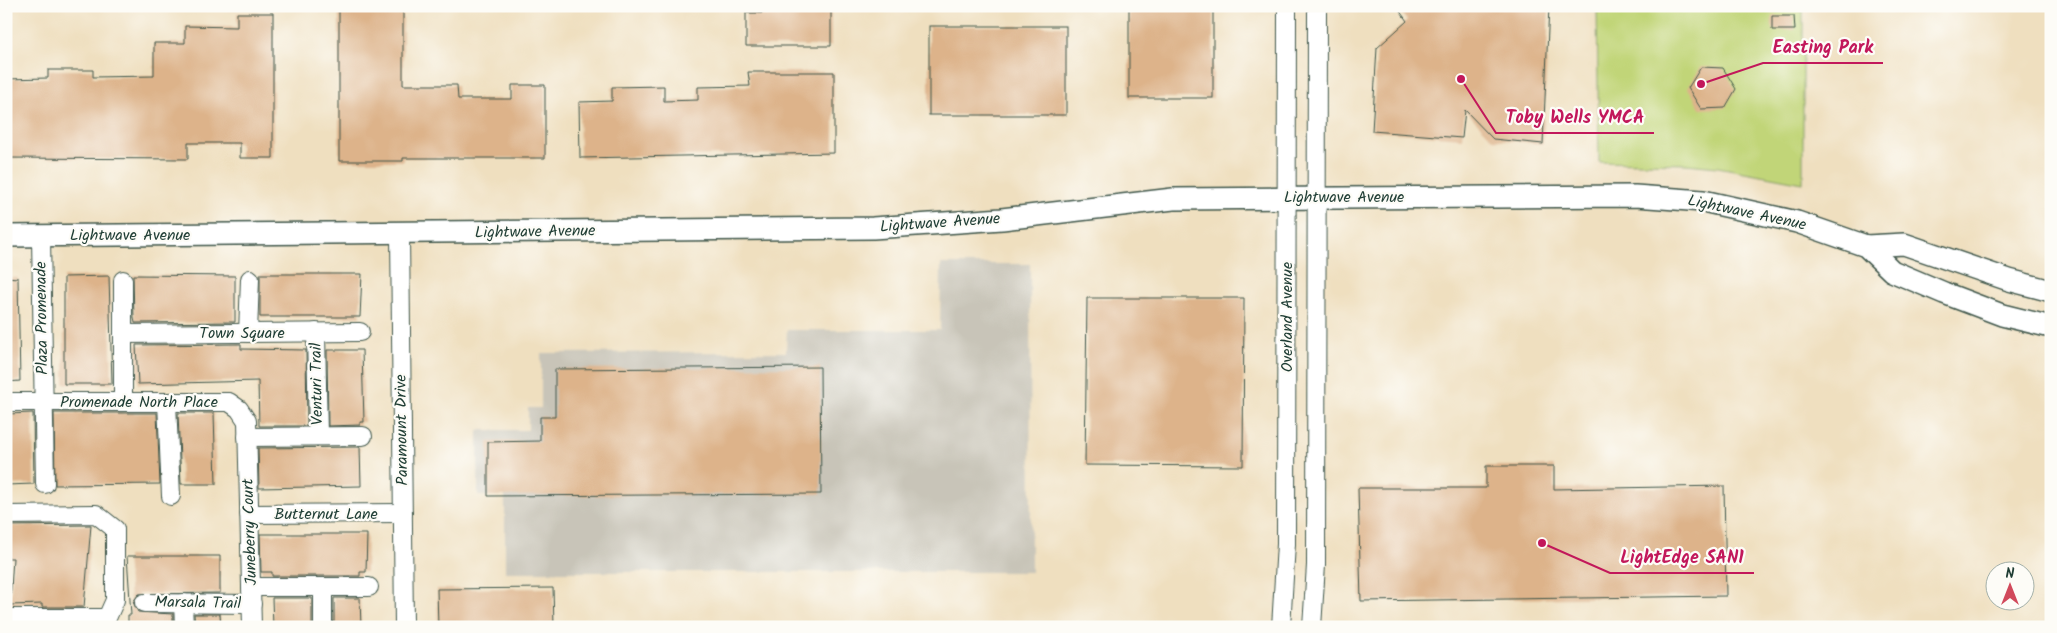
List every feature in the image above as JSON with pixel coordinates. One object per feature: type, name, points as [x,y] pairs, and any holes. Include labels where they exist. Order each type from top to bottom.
[{"type":"main road","name":"Lightwave Avenue","points":[[6,236],[873,228],[1002,219],[1173,199],[1635,196],[1703,201],[1797,222],[1866,246],[1904,244],[2009,280],[2051,291]]},
{"type":"main road","name":"Lightwave Avenue","points":[[1866,246],[1892,271],[2002,315],[2051,327]]},
{"type":"street","name":"Overland Avenue","points":[[1281,627],[1286,544],[1287,6]]},
{"type":"street","name":"Overland Avenue","points":[[1312,627],[1316,556],[1317,6]]},
{"type":"street","name":"Paramount Drive","points":[[400,233],[404,627]]},
{"type":"street","name":"Plaza Promenade","points":[[41,236],[44,401]]},
{"type":"street","points":[[248,333],[250,279]]},
{"type":"street","points":[[123,280],[123,402]]},
{"type":"street","name":"Venturi Trail","points":[[316,332],[318,436]]},
{"type":"street","name":"Town Square","points":[[123,334],[360,332]]},
{"type":"street","points":[[44,401],[45,484]]},
{"type":"street","name":"Promenade North Place","points":[[6,402],[229,402],[239,409],[247,421],[247,437]]},
{"type":"street","points":[[167,402],[171,496]]},
{"type":"street","points":[[247,437],[363,436]]},
{"type":"street","name":"Juneberry Court","points":[[247,437],[252,627]]},
{"type":"street","name":"Butternut Lane","points":[[249,514],[402,513]]},
{"type":"street","points":[[6,516],[96,514],[115,529],[115,600],[107,618],[28,622],[6,618]]},
{"type":"street","points":[[323,587],[323,627]]},
{"type":"street","name":"Marsala Trail","points":[[144,603],[183,603],[323,587],[369,587]]},
{"type":"street","points":[[183,603],[184,627]]},
{"type":"shaded area","points":[[941,264],[1030,264],[1031,572],[505,572],[505,496],[478,496],[478,430],[528,430],[528,408],[541,408],[541,353],[786,352],[787,330],[940,330]]},
{"type":"green space","points":[[1597,6],[1803,6],[1803,183],[1718,167],[1686,164],[1599,162]]},
{"type":"building","points":[[339,6],[403,6],[403,85],[457,85],[458,99],[512,99],[512,85],[545,85],[545,158],[403,158],[403,161],[339,161]]},
{"type":"building","points":[[762,6],[831,6],[831,46],[746,46],[746,13],[762,13]]},
{"type":"building","points":[[1129,6],[1213,6],[1213,98],[1129,98]]},
{"type":"building","points":[[1396,6],[1549,6],[1543,144],[1493,139],[1465,110],[1462,138],[1372,131],[1377,48],[1407,21]]},
{"type":"building","points":[[237,13],[273,13],[273,158],[240,158],[240,143],[188,143],[188,159],[6,158],[6,79],[48,78],[48,70],[93,70],[93,77],[154,76],[154,43],[185,43],[185,26],[237,27]]},
{"type":"building","points":[[1772,16],[1794,16],[1795,30],[1772,30]]},
{"type":"building","points":[[929,26],[1066,26],[1066,115],[929,115]]},
{"type":"building","points":[[1701,67],[1723,68],[1736,89],[1725,108],[1701,109],[1688,88]]},
{"type":"building","points":[[748,72],[834,72],[834,153],[580,158],[579,102],[612,101],[612,87],[664,86],[664,101],[698,100],[698,87],[750,86]]},
{"type":"building","points":[[260,274],[362,274],[360,317],[260,317]]},
{"type":"building","points":[[133,275],[235,276],[235,322],[135,323]]},
{"type":"building","points":[[109,276],[112,384],[64,384],[64,277]]},
{"type":"building","points":[[6,277],[18,278],[20,381],[6,382]]},
{"type":"building","points":[[1087,298],[1244,298],[1243,466],[1085,465]]},
{"type":"building","points":[[241,344],[241,349],[306,350],[307,426],[259,426],[258,381],[138,384],[136,345]]},
{"type":"building","points":[[327,350],[362,350],[364,422],[360,422],[360,425],[328,426]]},
{"type":"building","points":[[820,367],[821,494],[488,496],[488,442],[540,441],[540,417],[555,417],[555,369]]},
{"type":"building","points":[[33,413],[34,484],[6,485],[6,414]]},
{"type":"building","points":[[54,413],[157,413],[160,484],[55,485]]},
{"type":"building","points":[[178,413],[214,413],[216,484],[181,484]]},
{"type":"building","points":[[360,447],[361,486],[259,488],[258,448]]},
{"type":"building","points":[[1486,466],[1554,466],[1554,489],[1724,486],[1726,596],[1361,601],[1358,488],[1486,488]]},
{"type":"building","points":[[91,525],[84,607],[42,607],[42,604],[10,605],[13,558],[6,558],[6,526]]},
{"type":"building","points":[[260,534],[367,534],[366,572],[360,572],[360,576],[272,576],[272,572],[261,572]]},
{"type":"building","points":[[127,556],[220,556],[220,593],[139,594],[133,602],[138,612],[173,614],[173,627],[128,627],[128,615],[131,615]]},
{"type":"building","points":[[553,588],[554,627],[438,627],[437,589]]},
{"type":"building","points":[[272,598],[312,598],[312,627],[273,627]]},
{"type":"building","points":[[334,598],[360,598],[361,627],[334,627]]},
{"type":"building","points":[[194,614],[220,614],[221,627],[195,627]]},
{"type":"place","name":"Toby Wells YMCA","points":[[1461,79]]},
{"type":"place","name":"Easting Park","points":[[1701,84]]},
{"type":"place","name":"LightEdge SAN1","points":[[1542,543]]}]
